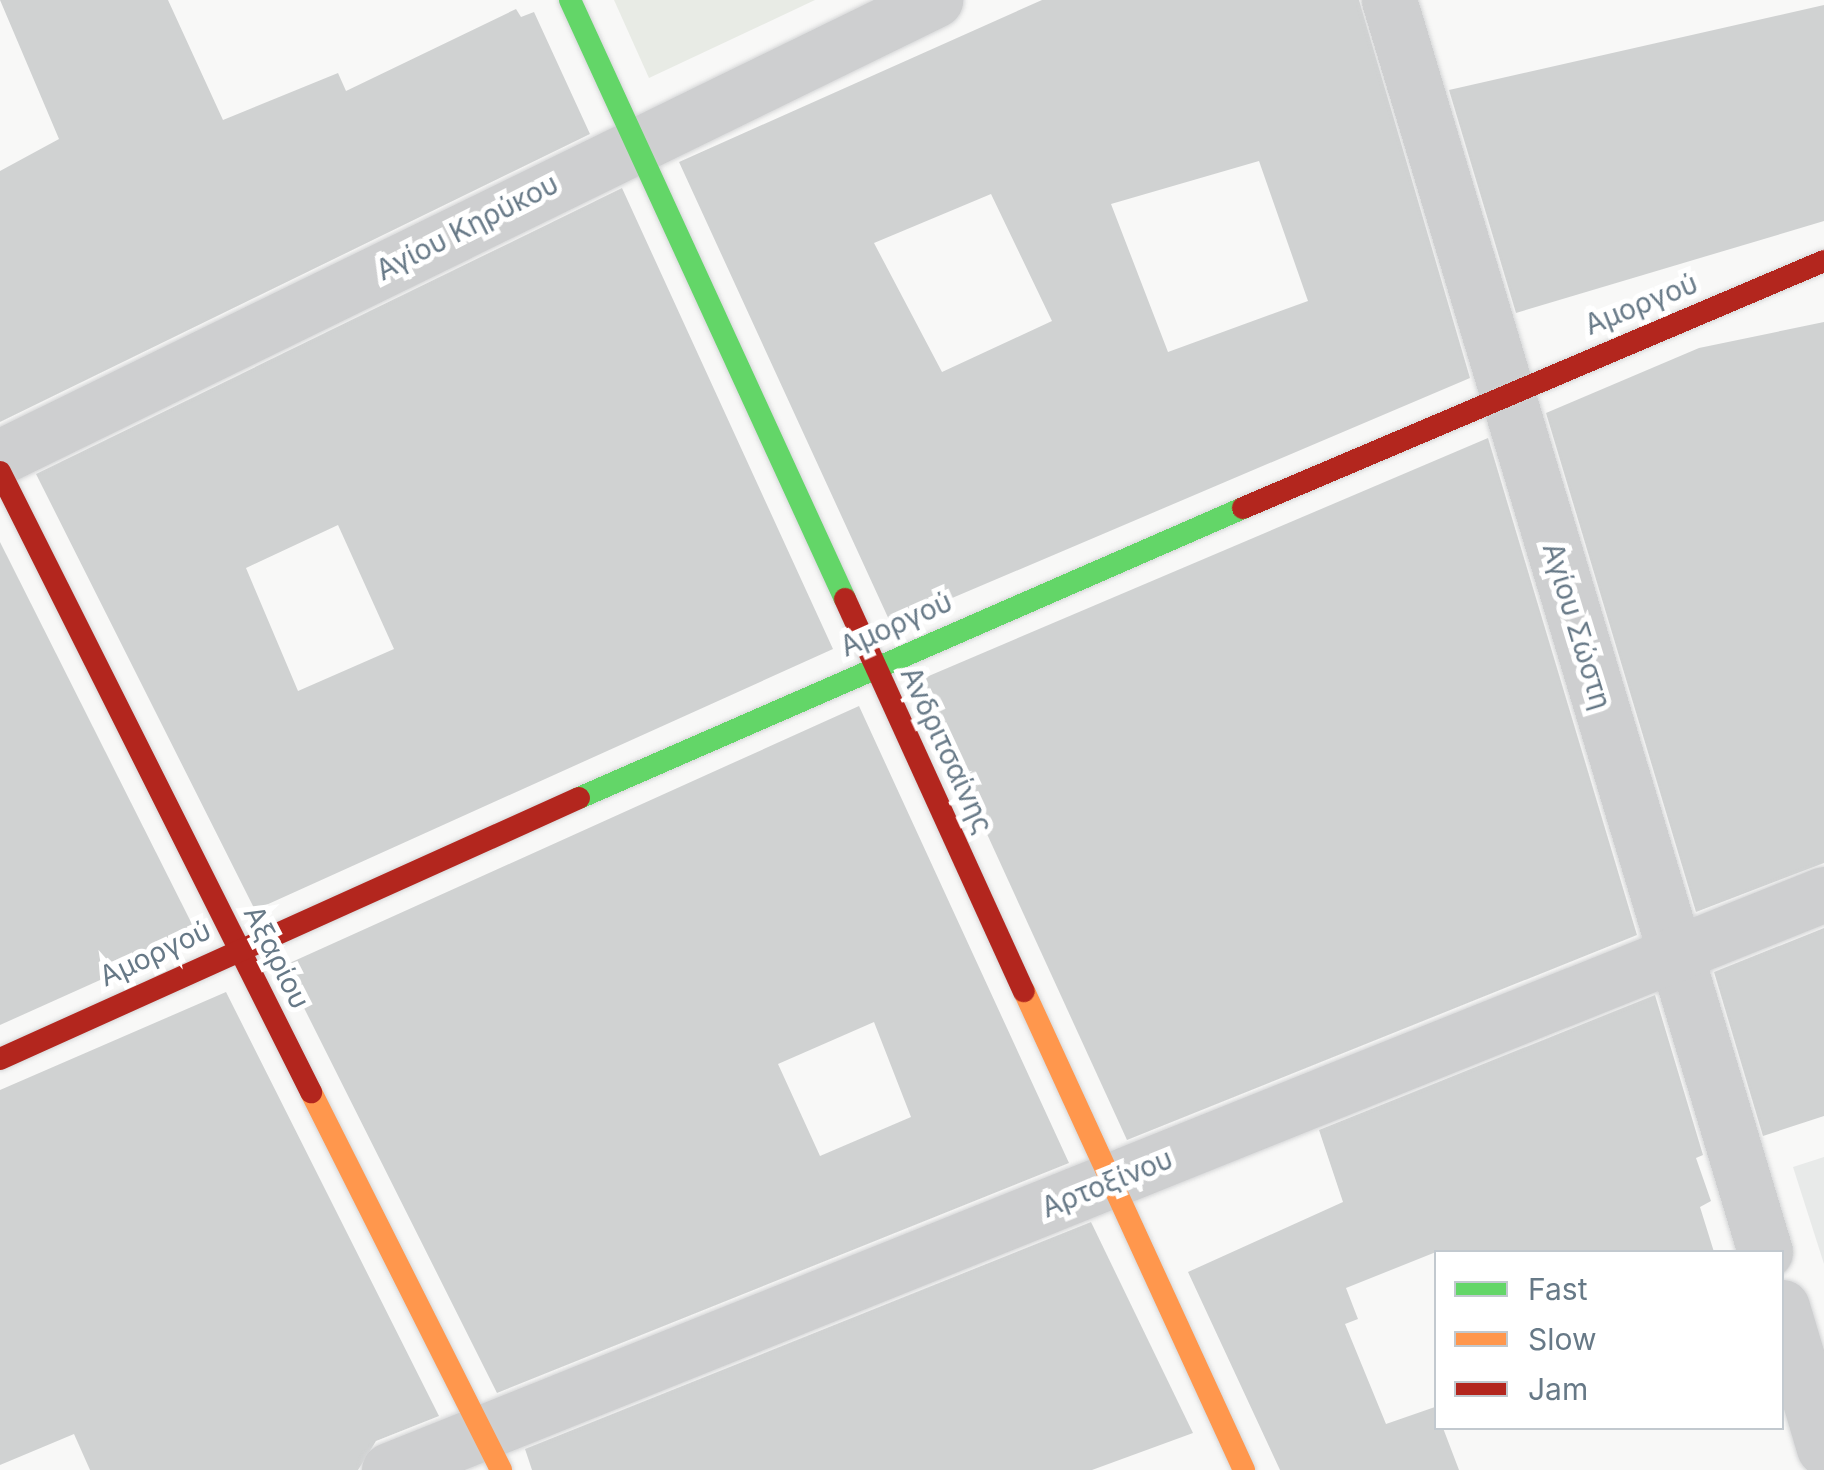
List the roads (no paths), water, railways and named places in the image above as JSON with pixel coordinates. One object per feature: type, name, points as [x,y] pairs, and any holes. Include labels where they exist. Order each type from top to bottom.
[{"type":"street","name":"Ανδριτσαίνης","points":[[570,0],[1244,1470]]},
{"type":"street","name":"Αγίου Κηρύκου","points":[[0,457],[636,142],[935,0]]},
{"type":"street","name":"Αγίου Σώστη","points":[[1389,0],[1764,1250]]},
{"type":"street","name":"Αμοργού","points":[[0,1059],[238,948],[876,665],[1506,392],[1824,262]]},
{"type":"street","name":"Αξαρίου","points":[[0,472],[491,1450]]},
{"type":"street","name":"Αρτοξίνου","points":[[390,1470],[491,1450],[1112,1181],[1824,894]]},
{"type":"street","points":[[1784,1314],[1824,1448]]}]
